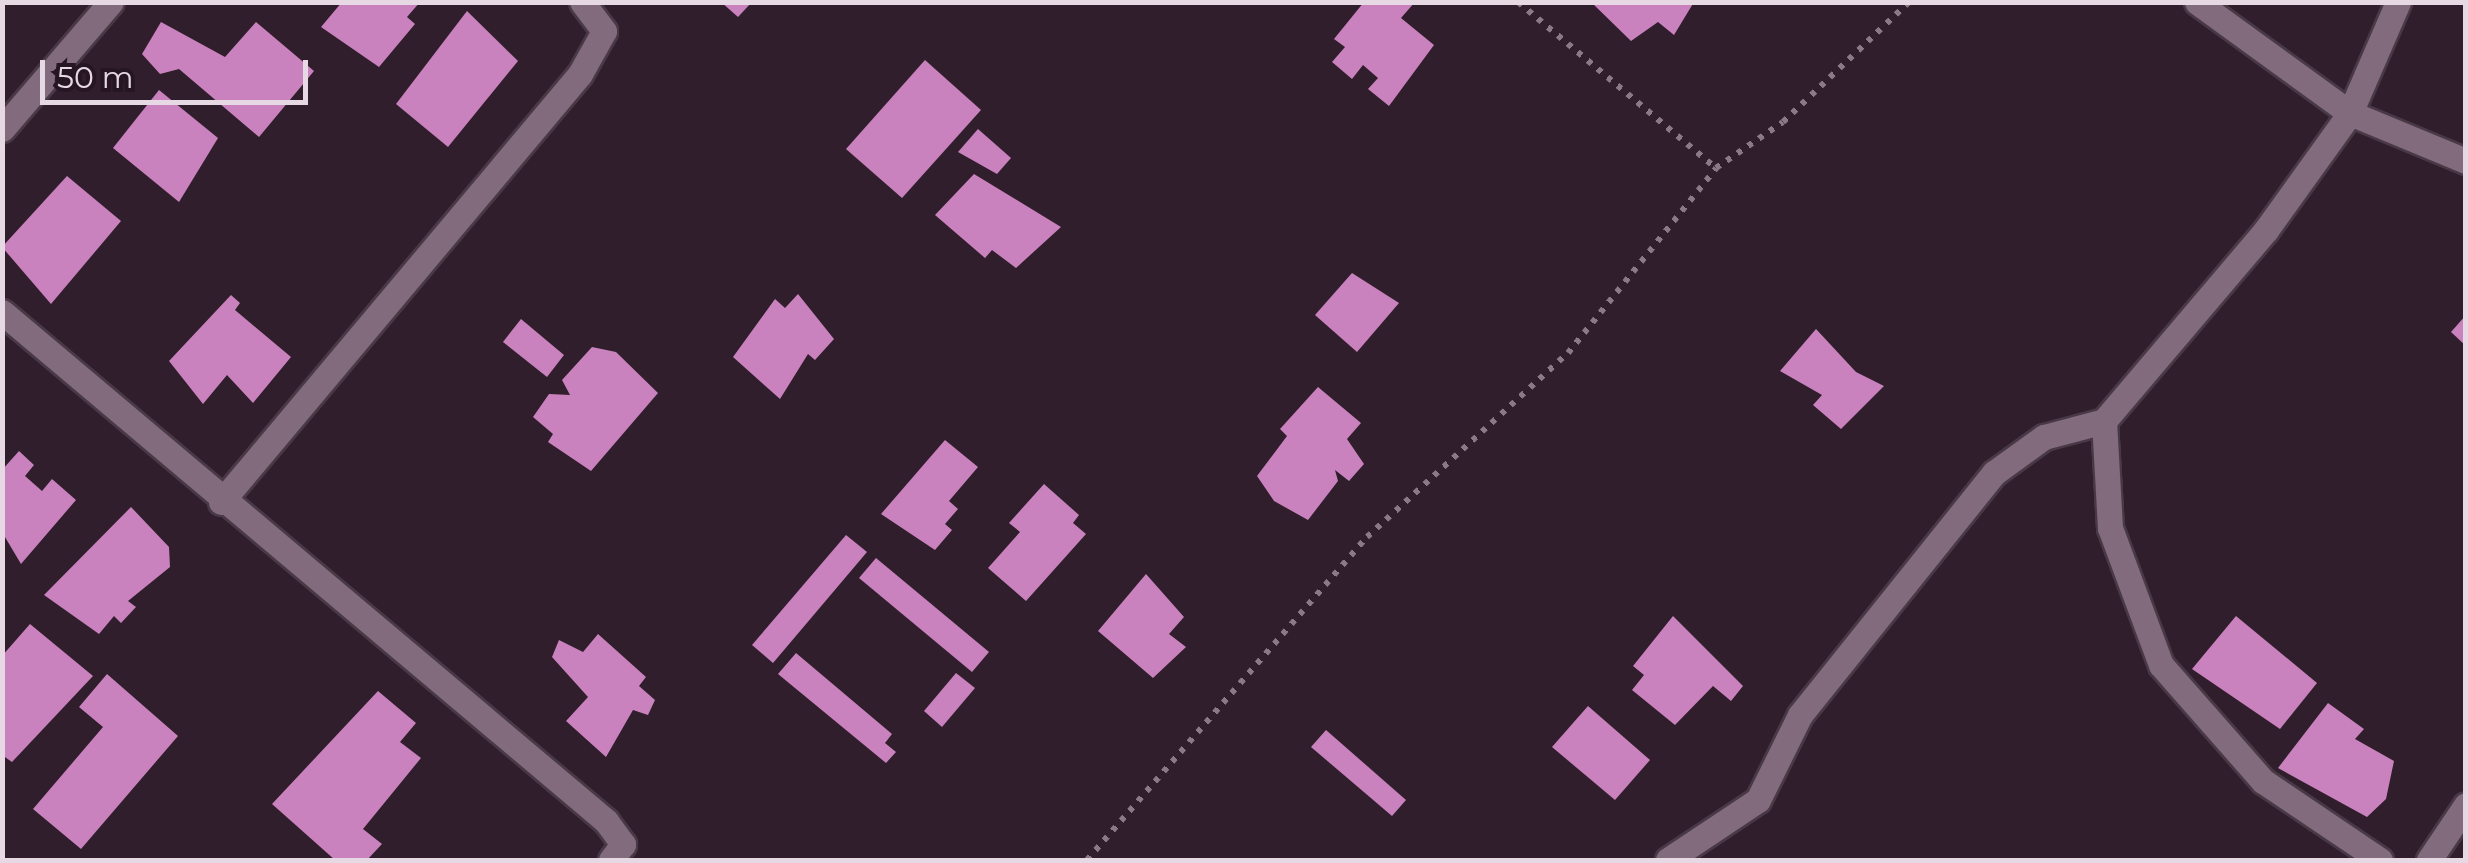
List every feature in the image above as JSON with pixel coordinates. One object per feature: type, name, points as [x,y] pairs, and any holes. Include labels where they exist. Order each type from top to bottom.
[{"type":"street","points":[[2,130],[111,2]]},
{"type":"street","points":[[221,502],[580,74],[604,31],[582,2]]},
{"type":"street","points":[[2196,2],[2350,113],[2466,161]]},
{"type":"street","points":[[1668,860],[1758,800],[1800,715],[1994,474],[2044,438],[2104,420],[2266,230],[2350,113],[2398,2]]},
{"type":"street","points":[[2,312],[221,502],[606,821],[623,844],[612,860]]},
{"type":"street","points":[[2104,420],[2110,528],[2161,665],[2263,781],[2380,860]]},
{"type":"street","points":[[2429,860],[2466,806]]},
{"type":"path","points":[[1518,2],[1716,168]]},
{"type":"path","points":[[1086,860],[1366,537],[1568,353],[1716,168],[1783,122],[1910,2]]},
{"type":"building","points":[[342,2],[420,2],[407,17],[415,24],[379,67],[321,27]]},
{"type":"building","points":[[721,2],[752,2],[738,17]]},
{"type":"building","points":[[1364,2],[1415,2],[1401,18],[1434,45],[1389,106],[1368,89],[1378,78],[1363,65],[1352,79],[1332,62],[1345,47],[1334,39]]},
{"type":"building","points":[[1591,2],[1694,2],[1674,35],[1658,22],[1631,41]]},
{"type":"building","points":[[467,11],[518,61],[448,147],[396,104]]},
{"type":"building","points":[[161,22],[225,57],[256,22],[314,71],[259,137],[179,69],[160,74],[142,54]]},
{"type":"building","points":[[925,60],[981,110],[902,198],[846,149]]},
{"type":"building","points":[[159,90],[218,138],[179,202],[113,148]]},
{"type":"building","points":[[978,129],[1011,158],[997,174],[958,152]]},
{"type":"building","points":[[974,174],[1061,227],[1016,268],[992,250],[985,258],[935,215]]},
{"type":"building","points":[[67,176],[121,221],[51,304],[2,247]]},
{"type":"building","points":[[1352,273],[1399,303],[1357,352],[1315,315]]},
{"type":"building","points":[[798,294],[834,339],[815,360],[808,354],[780,399],[733,357],[775,299],[785,308]]},
{"type":"building","points":[[231,295],[240,303],[235,310],[291,357],[253,403],[227,375],[203,404],[169,361]]},
{"type":"building","points":[[2466,315],[2466,346],[2451,332]]},
{"type":"building","points":[[521,319],[564,355],[547,377],[503,342]]},
{"type":"building","points":[[1816,329],[1856,372],[1884,386],[1841,429],[1813,405],[1822,395],[1780,371]]},
{"type":"building","points":[[592,347],[616,352],[658,393],[591,471],[548,442],[553,434],[533,417],[549,394],[570,395],[562,380]]},
{"type":"building","points":[[1318,387],[1361,423],[1347,439],[1364,464],[1349,481],[1335,470],[1338,481],[1308,520],[1274,501],[1257,476],[1287,436],[1280,429]]},
{"type":"building","points":[[945,440],[978,467],[949,501],[958,509],[945,524],[952,530],[935,550],[881,514]]},
{"type":"building","points":[[19,451],[34,465],[25,476],[42,491],[52,479],[76,500],[21,564],[2,532],[2,470]]},
{"type":"building","points":[[1044,484],[1079,515],[1073,523],[1086,534],[1026,601],[988,568],[1020,532],[1009,523]]},
{"type":"building","points":[[131,507],[169,547],[170,567],[128,601],[136,607],[121,623],[114,616],[99,634],[44,595]]},
{"type":"building","points":[[846,535],[867,552],[773,663],[752,645]]},
{"type":"building","points":[[876,558],[989,652],[972,672],[859,578]]},
{"type":"building","points":[[1146,574],[1184,617],[1169,634],[1186,647],[1153,678],[1098,631]]},
{"type":"building","points":[[1673,616],[1743,686],[1731,701],[1713,686],[1675,725],[1632,690],[1644,675],[1633,666]]},
{"type":"building","points":[[2236,616],[2317,683],[2280,729],[2192,669]]},
{"type":"building","points":[[30,624],[93,676],[12,762],[2,755],[2,656]]},
{"type":"building","points":[[598,634],[646,677],[639,686],[655,700],[648,715],[633,710],[606,757],[566,721],[588,697],[552,657],[559,640],[583,652]]},
{"type":"building","points":[[796,653],[892,734],[885,743],[896,752],[886,763],[778,674]]},
{"type":"building","points":[[956,673],[975,688],[942,727],[924,711]]},
{"type":"building","points":[[107,674],[178,736],[81,849],[33,809],[103,727],[79,707]]},
{"type":"building","points":[[378,691],[416,723],[400,742],[421,758],[363,829],[382,844],[367,860],[335,860],[272,804]]},
{"type":"building","points":[[2328,703],[2364,729],[2355,739],[2394,761],[2386,799],[2367,817],[2278,768]]},
{"type":"building","points":[[1588,706],[1650,760],[1615,800],[1552,747]]},
{"type":"building","points":[[1326,730],[1406,800],[1392,816],[1311,747]]}]
